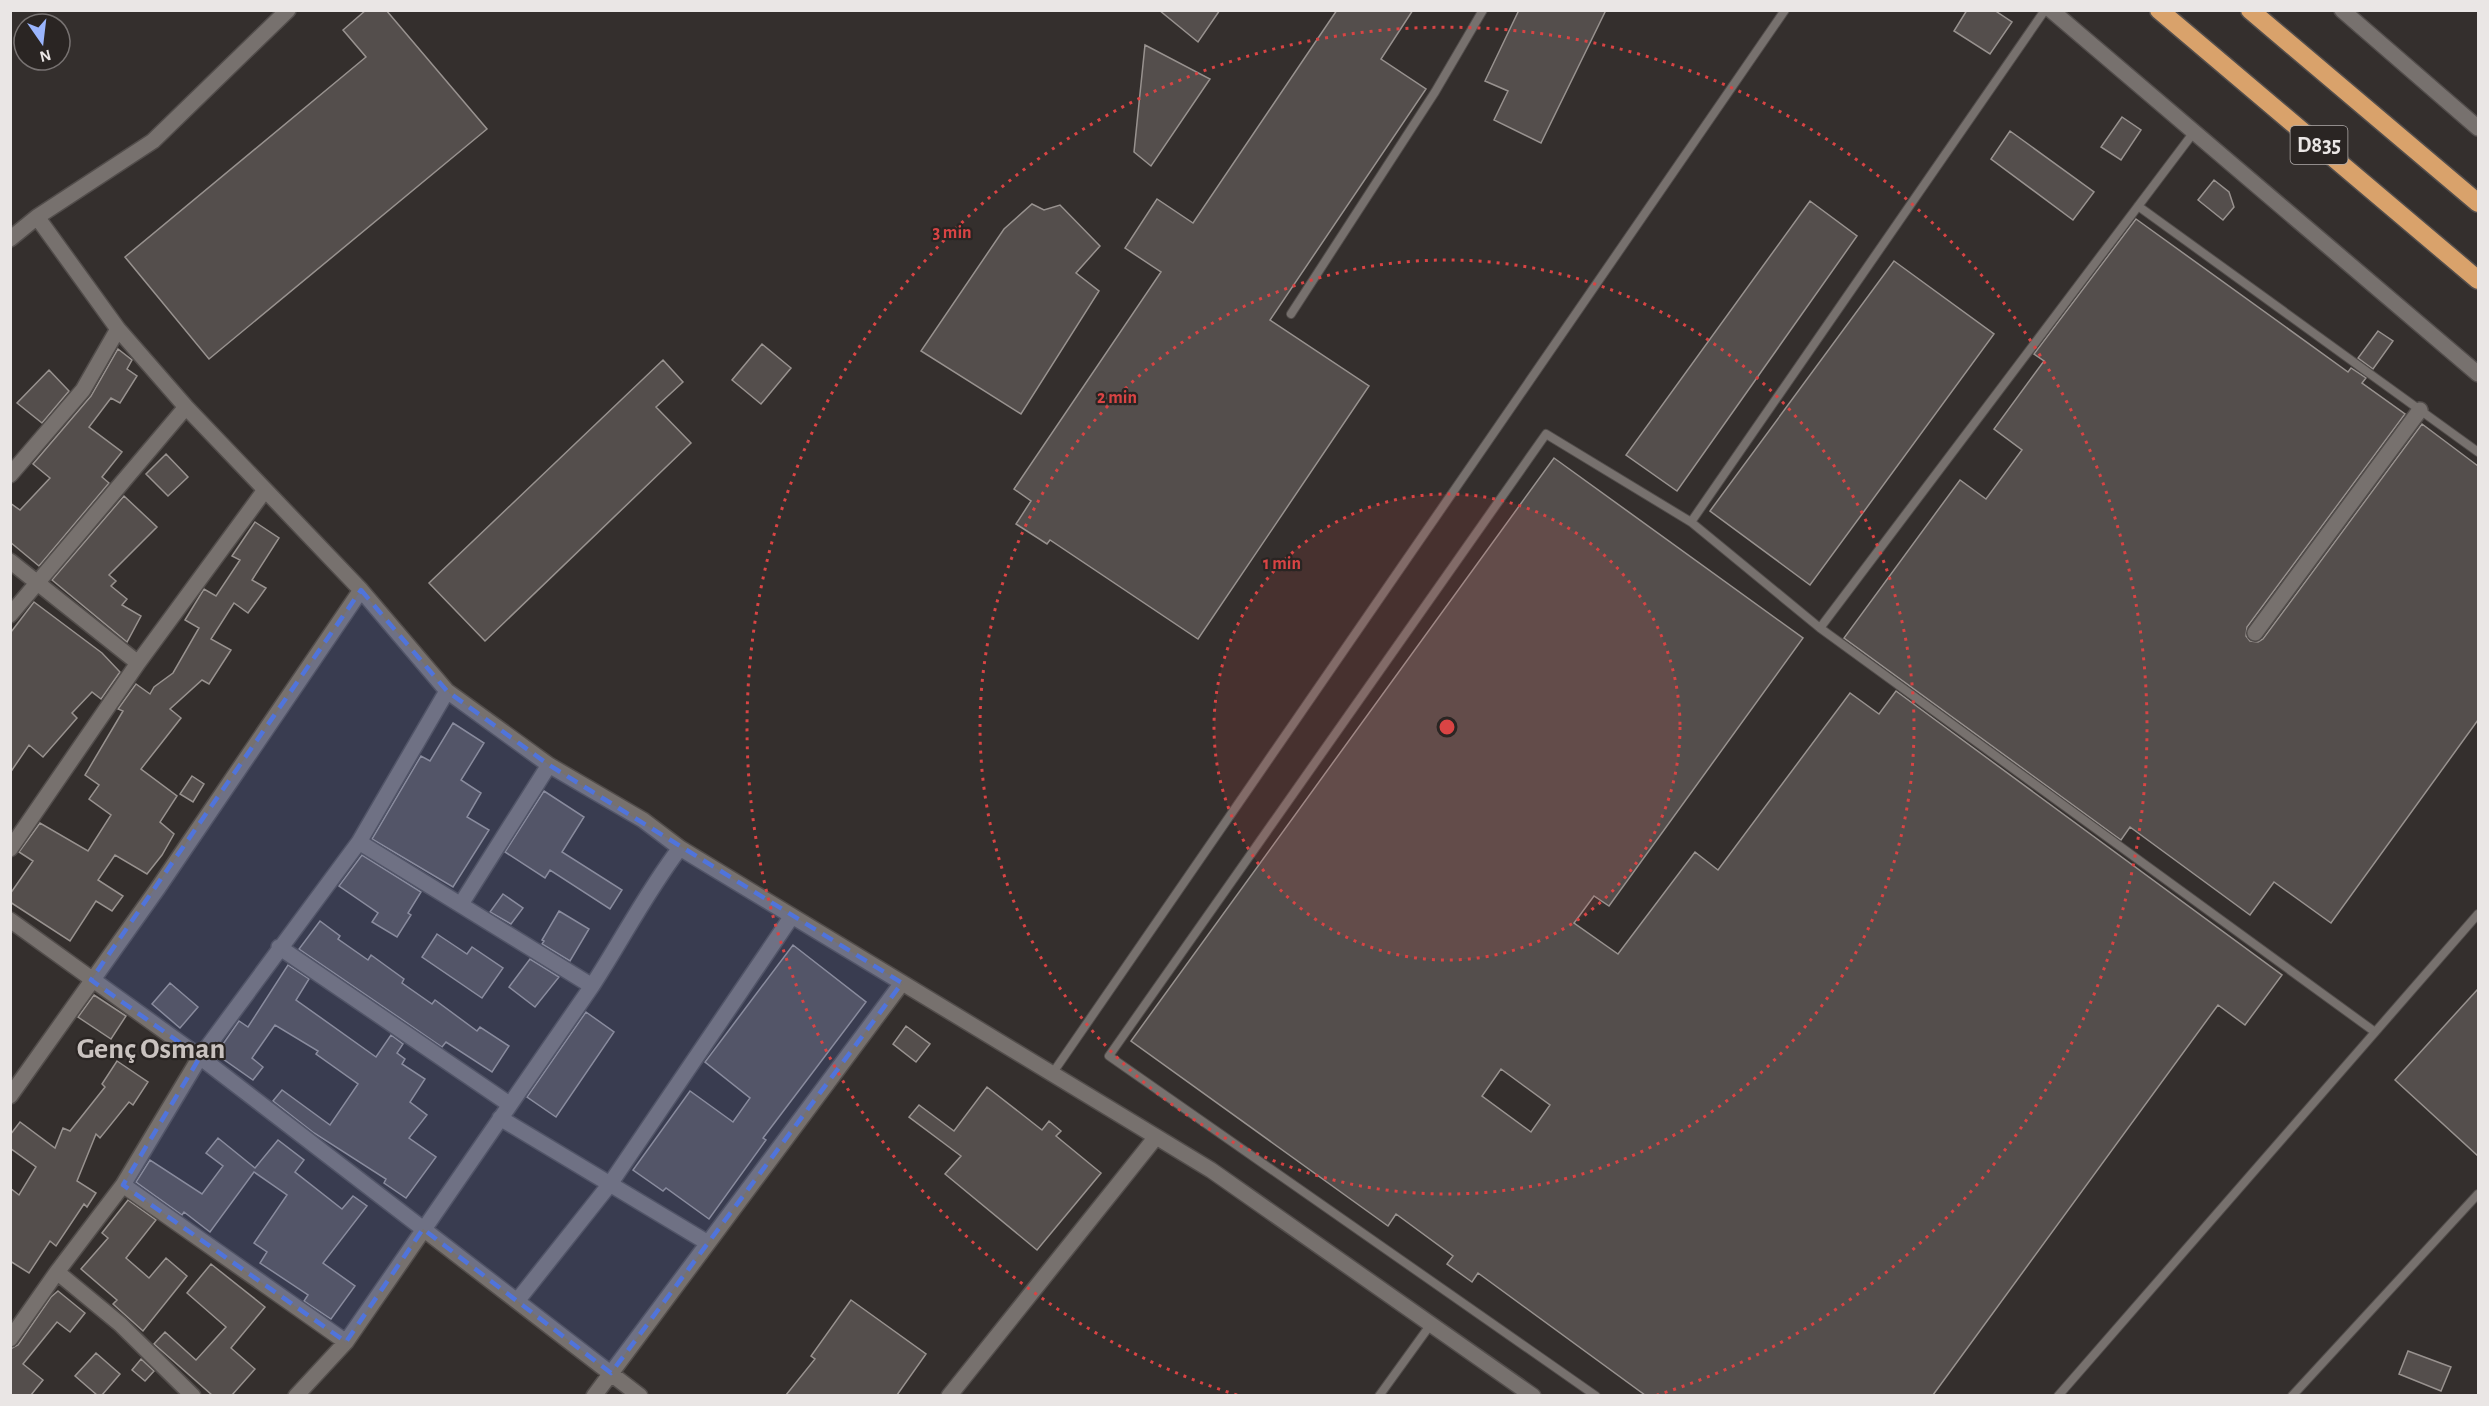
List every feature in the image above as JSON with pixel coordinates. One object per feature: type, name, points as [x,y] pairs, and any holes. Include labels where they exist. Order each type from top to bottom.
[{"type":"highway","name":"D835","points":[[2159,10],[2478,280]]},
{"type":"highway","name":"D835","points":[[2250,10],[2478,203]]},
{"type":"street","points":[[10,239],[37,217],[153,141],[288,10]]},
{"type":"street","points":[[2052,10],[2478,374]]},
{"type":"street","points":[[2342,10],[2478,128]]},
{"type":"street","points":[[37,217],[118,329],[186,407],[361,590],[447,691],[549,765],[643,820],[681,848],[1211,1170],[1533,1395]]},
{"type":"street","points":[[10,474],[83,390],[118,329]]},
{"type":"street","points":[[10,615],[186,407]]},
{"type":"street","points":[[2255,633],[2420,410]]},
{"type":"street","points":[[10,849],[138,663],[265,490]]},
{"type":"street","points":[[10,561],[138,663]]},
{"type":"street","points":[[10,1096],[158,888],[361,590]]},
{"type":"street","points":[[10,1339],[123,1185],[200,1057],[279,947],[359,842],[447,691]]},
{"type":"street","points":[[461,904],[549,765]]},
{"type":"street","points":[[359,842],[592,986]]},
{"type":"street","points":[[296,1395],[346,1342],[592,986],[623,939],[658,877],[681,848]]},
{"type":"street","points":[[517,1301],[610,1184],[792,916]]},
{"type":"street","points":[[10,920],[200,1057],[640,1395]]},
{"type":"street","points":[[279,947],[509,1104]]},
{"type":"street","points":[[594,1395],[902,983]]},
{"type":"street","points":[[500,1118],[708,1243]]},
{"type":"street","points":[[949,1395],[1156,1137]]},
{"type":"street","points":[[123,1185],[346,1342]]},
{"type":"street","points":[[57,1272],[120,1324],[193,1395]]},
{"type":"lane","points":[[1291,314],[1435,92],[1483,10]]},
{"type":"lane","points":[[1053,1074],[1785,10]]},
{"type":"lane","points":[[1691,522],[2045,10]]},
{"type":"lane","points":[[1820,628],[2194,132]]},
{"type":"lane","points":[[2138,206],[2478,452]]},
{"type":"lane","points":[[1596,1395],[1109,1056],[1546,434],[1691,522],[1820,628],[2376,1032]]},
{"type":"lane","points":[[2058,1395],[2478,914]]},
{"type":"lane","points":[[2292,1395],[2478,1194]]},
{"type":"lane","points":[[1379,1395],[1431,1324]]},
{"type":"highlighted area","points":[[361,590],[447,691],[549,765],[902,983],[611,1373],[423,1229],[346,1342],[123,1185],[200,1057],[91,980]]},
{"type":"building","points":[[366,10],[386,10],[487,129],[209,359],[125,257],[366,57],[343,30]]},
{"type":"building","points":[[1159,10],[1220,10],[1198,42]]},
{"type":"building","points":[[1337,10],[1413,10],[1381,59],[1426,89],[1270,320],[1369,386],[1198,639],[1050,540],[1047,544],[1016,524],[1031,501],[1014,489],[1161,272],[1125,248],[1157,199],[1193,223]]},
{"type":"building","points":[[1519,10],[1606,10],[1541,143],[1494,120],[1508,91],[1485,81]]},
{"type":"building","points":[[1967,10],[1994,10],[2012,22],[1990,54],[1954,31]]},
{"type":"building","points":[[1145,45],[1210,79],[1151,166],[1134,152]]},
{"type":"building","points":[[2122,117],[2141,130],[2121,160],[2101,147]]},
{"type":"building","points":[[2010,131],[2094,192],[2073,220],[1991,159]]},
{"type":"building","points":[[2214,180],[2229,192],[2234,207],[2223,220],[2198,200]]},
{"type":"building","points":[[1810,201],[1857,236],[1677,491],[1626,455]]},
{"type":"building","points":[[1032,204],[1044,210],[1060,205],[1100,246],[1076,273],[1099,291],[1021,414],[921,351],[1004,229]]},
{"type":"building","points":[[2136,219],[2348,372],[2351,368],[2366,378],[2362,383],[2405,414],[2247,627],[2246,636],[2250,641],[2258,642],[2263,639],[2422,424],[2478,466],[2478,720],[2331,923],[2274,882],[2250,915],[2130,827],[2121,840],[1844,638],[1960,480],[1986,499],[2022,450],[1994,429],[2044,361],[2034,354]]},
{"type":"building","points":[[1894,261],[1994,334],[1810,585],[1710,511]]},
{"type":"building","points":[[2378,331],[2393,341],[2373,369],[2358,358]]},
{"type":"building","points":[[762,344],[791,368],[761,404],[732,380]]},
{"type":"building","points":[[118,349],[132,360],[127,369],[137,376],[120,403],[111,398],[89,427],[122,452],[102,477],[109,483],[39,566],[10,542],[10,503],[20,510],[50,478],[33,464],[91,396]]},
{"type":"building","points":[[663,360],[683,382],[656,407],[691,443],[485,641],[429,583]]},
{"type":"building","points":[[49,370],[69,391],[42,423],[17,403]]},
{"type":"building","points":[[166,454],[188,477],[168,496],[146,474]]},
{"type":"building","points":[[1554,458],[1803,638],[1609,906],[1594,896],[1574,923],[1618,954],[1695,852],[1718,870],[1850,693],[1879,714],[1896,691],[2282,975],[2245,1025],[2218,1005],[1933,1395],[1645,1395],[1478,1273],[1472,1282],[1447,1264],[1453,1256],[1396,1214],[1388,1226],[1131,1041]],"holes":[[[1501,1069],[1550,1105],[1531,1132],[1482,1096]]]},
{"type":"building","points":[[124,496],[157,527],[109,575],[116,581],[111,586],[127,599],[122,605],[141,616],[127,642],[52,580]]},
{"type":"building","points":[[255,522],[279,538],[252,580],[266,588],[248,613],[234,603],[211,639],[231,650],[209,684],[202,680],[170,709],[181,718],[141,769],[177,796],[160,822],[174,834],[162,855],[147,874],[115,855],[98,880],[123,896],[112,911],[96,901],[70,941],[10,902],[10,894],[33,861],[19,852],[40,823],[88,851],[111,815],[89,799],[99,785],[85,775],[123,711],[118,709],[136,684],[150,694],[154,687],[173,673],[199,628],[185,620],[204,589],[216,596],[240,560],[232,556]]},
{"type":"building","points":[[34,602],[102,653],[120,672],[101,699],[92,692],[72,713],[77,718],[43,757],[29,745],[10,773],[11,632]]},
{"type":"building","points":[[453,723],[484,743],[461,780],[481,793],[467,817],[489,830],[453,887],[372,839],[421,756],[430,761]]},
{"type":"building","points":[[192,776],[204,784],[193,802],[180,794]]},
{"type":"building","points":[[544,791],[584,817],[562,852],[622,890],[610,909],[550,870],[545,878],[505,852]]},
{"type":"building","points":[[362,855],[421,892],[408,913],[411,915],[397,937],[372,922],[378,913],[339,886]]},
{"type":"building","points":[[503,894],[523,908],[511,924],[490,912]]},
{"type":"building","points":[[559,911],[589,929],[570,961],[542,944],[544,941],[542,940]]},
{"type":"building","points":[[320,921],[340,936],[338,939],[368,960],[371,955],[404,979],[402,983],[432,1004],[435,1000],[477,1031],[480,1027],[509,1046],[492,1072],[446,1042],[442,1047],[299,949]]},
{"type":"building","points":[[437,934],[467,954],[472,947],[503,968],[482,998],[422,957]]},
{"type":"building","points":[[793,945],[866,1002],[763,1138],[766,1140],[709,1219],[666,1188],[663,1191],[633,1170],[690,1091],[733,1122],[750,1098],[705,1062]]},
{"type":"building","points":[[530,959],[559,977],[535,1007],[509,987]]},
{"type":"building","points":[[288,965],[309,979],[296,1000],[376,1057],[391,1035],[403,1044],[397,1053],[405,1059],[402,1064],[425,1079],[410,1102],[427,1115],[409,1138],[436,1157],[406,1198],[384,1183],[386,1179],[314,1133],[273,1101],[282,1090],[330,1125],[358,1084],[316,1054],[318,1051],[275,1025],[252,1058],[263,1067],[253,1080],[216,1054],[239,1021],[248,1027]]},
{"type":"building","points":[[170,983],[198,1007],[180,1028],[152,1004]]},
{"type":"building","points":[[2478,989],[2478,1156],[2395,1080]]},
{"type":"building","points":[[94,995],[126,1016],[111,1039],[78,1017]]},
{"type":"building","points":[[586,1012],[614,1032],[556,1117],[527,1097]]},
{"type":"building","points":[[906,1026],[930,1044],[916,1062],[893,1044]]},
{"type":"building","points":[[117,1061],[148,1082],[133,1105],[129,1102],[100,1138],[96,1134],[77,1181],[96,1193],[87,1207],[84,1204],[56,1246],[50,1241],[29,1273],[10,1261],[10,1188],[19,1195],[36,1167],[10,1148],[10,1135],[20,1122],[55,1148],[63,1128],[70,1131],[105,1087],[102,1084]]},
{"type":"building","points":[[987,1087],[1042,1130],[1049,1121],[1061,1131],[1056,1136],[1101,1173],[1037,1250],[945,1174],[961,1156],[909,1117],[919,1105],[954,1131]]},
{"type":"building","points":[[218,1138],[255,1168],[278,1140],[304,1160],[295,1172],[342,1209],[353,1196],[367,1206],[323,1263],[355,1286],[331,1319],[304,1301],[308,1295],[260,1263],[267,1252],[254,1243],[287,1195],[254,1172],[210,1232],[184,1212],[182,1215],[136,1182],[150,1160],[202,1194],[223,1166],[206,1153]]},
{"type":"building","points":[[128,1200],[156,1220],[126,1258],[149,1278],[166,1258],[187,1276],[143,1331],[113,1304],[117,1300],[81,1269],[108,1238],[102,1233]]},
{"type":"building","points":[[211,1264],[265,1307],[231,1348],[255,1369],[232,1395],[212,1395],[154,1344],[165,1332],[196,1360],[226,1327],[187,1293]]},
{"type":"building","points":[[58,1291],[85,1313],[70,1332],[57,1322],[23,1364],[43,1380],[31,1395],[10,1395],[10,1349],[18,1345],[51,1297]]},
{"type":"building","points":[[851,1300],[926,1354],[897,1395],[786,1395],[815,1359],[811,1356]]},
{"type":"building","points":[[2408,1351],[2451,1367],[2441,1391],[2399,1374]]},
{"type":"building","points":[[96,1353],[120,1374],[102,1395],[97,1395],[75,1376]]},
{"type":"building","points":[[141,1359],[154,1371],[145,1381],[132,1370]]},
{"type":"district","name":"Genç Osman","points":[[151,1049]]}]
